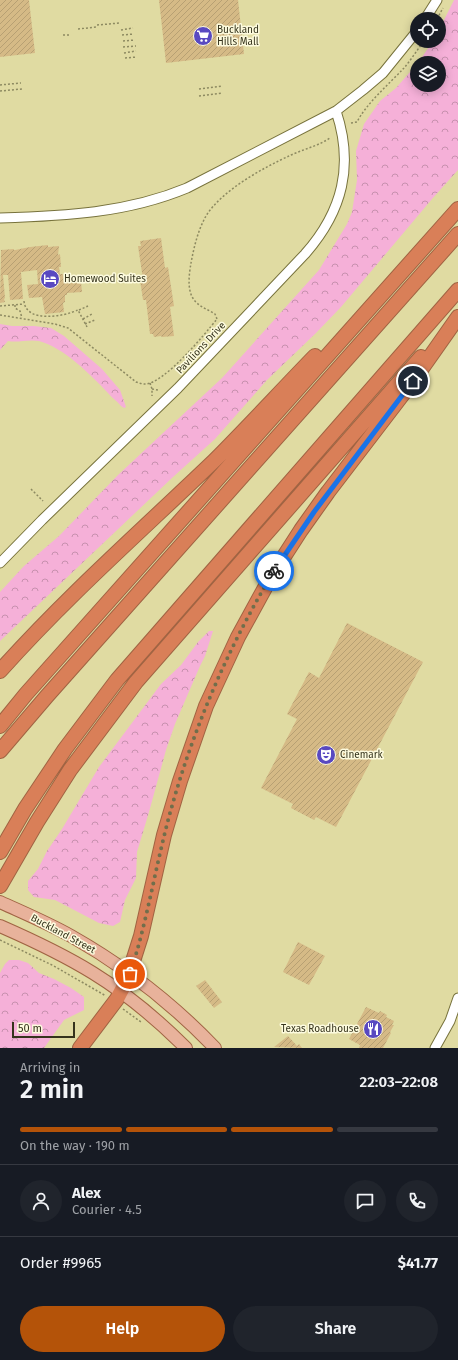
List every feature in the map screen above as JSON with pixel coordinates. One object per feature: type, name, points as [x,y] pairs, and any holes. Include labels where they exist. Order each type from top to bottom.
[{"type":"highway","points":[[0,726],[32,688],[458,209]]},
{"type":"highway","points":[[0,751],[47,696],[458,234]]},
{"type":"highway","points":[[0,852],[25,809],[61,754],[117,680],[458,290]]},
{"type":"highway","points":[[1,883],[70,770],[136,682],[458,316]]},
{"type":"highway","points":[[80,1048],[122,993],[130,974],[141,936],[164,835],[184,767],[206,706],[238,637],[272,575],[301,530],[328,492],[413,381],[458,316]]},
{"type":"highway","points":[[0,671],[64,604],[240,435],[316,355],[356,324]]},
{"type":"main road","name":"Buckland Street","points":[[0,902],[71,936],[130,974],[172,1007],[215,1048]]},
{"type":"main road","name":"Buckland Street","points":[[0,926],[83,967],[122,993],[156,1020],[186,1048]]},
{"type":"street","points":[[432,12],[441,3]]},
{"type":"street","points":[[0,218],[69,216],[107,211],[164,198],[187,188],[336,111],[383,73],[410,40]]},
{"type":"street","name":"Pavilions Drive","points":[[0,563],[42,520],[178,388],[316,241],[333,214],[340,196],[344,177],[345,147],[336,111]]},
{"type":"street","points":[[435,1048],[450,1021],[458,998]]},
{"type":"path","points":[[78,29],[120,23]]},
{"type":"path","points":[[121,30],[134,28]]},
{"type":"path","points":[[122,35],[134,34]]},
{"type":"path","points":[[63,36],[70,35]]},
{"type":"path","points":[[123,41],[135,40]]},
{"type":"path","points":[[123,47],[136,46]]},
{"type":"path","points":[[351,123],[357,122],[360,116],[405,67],[419,48]]},
{"type":"path","points":[[124,53],[136,51]]},
{"type":"path","points":[[125,58],[137,57]]},
{"type":"path","points":[[0,85],[21,83]]},
{"type":"path","points":[[199,89],[222,86]]},
{"type":"path","points":[[0,91],[22,89]]},
{"type":"path","points":[[200,96],[222,93]]},
{"type":"path","points":[[0,315],[55,324],[68,328],[130,378],[139,383],[150,383],[165,374],[175,365],[217,319],[215,314],[203,308],[192,298],[190,285],[193,253],[200,229],[210,210],[220,198],[253,175],[330,138]]},
{"type":"path","points":[[24,301],[24,304],[31,312],[36,315],[47,316],[68,314],[88,306]]},
{"type":"path","points":[[0,306],[24,304]]},
{"type":"path","points":[[15,305],[15,308],[20,311],[22,318]]},
{"type":"path","points":[[79,310],[87,327]]},
{"type":"path","points":[[83,319],[92,314]]},
{"type":"path","points":[[85,324],[95,320]]},
{"type":"path","points":[[150,383],[152,396]]},
{"type":"path","points":[[152,389],[158,390]]},
{"type":"path","points":[[31,489],[43,501]]},
{"type":"path","points":[[0,940],[54,966],[106,996]]},
{"type":"green space","points":[[454,0],[458,0],[458,170],[341,307],[267,380],[215,439],[0,641],[0,592],[24,566],[59,536],[118,475],[222,378],[319,270],[347,224],[352,212],[357,180],[356,151],[364,124],[380,101],[396,88],[410,72],[410,92],[446,92],[446,56],[423,56],[428,48],[446,48],[446,16]]},
{"type":"green space","points":[[0,324],[51,328],[64,336],[102,369],[120,390],[126,407],[124,408],[121,406],[76,362],[58,349],[48,344],[39,341],[8,341],[0,350]]},
{"type":"green space","points":[[209,631],[213,631],[205,656],[175,724],[166,750],[137,852],[136,878],[125,900],[120,922],[113,926],[99,923],[55,900],[34,897],[28,890],[28,881],[38,869],[47,851],[99,767],[161,684],[181,665],[198,642]]},
{"type":"green space","points":[[9,960],[19,960],[28,963],[39,973],[71,988],[84,997],[84,1010],[64,1020],[44,1048],[0,1048],[0,973]]},
{"type":"building","points":[[0,0],[29,0],[35,53],[0,57]]},
{"type":"building","name":"Buckland Hills Mall","points":[[159,0],[238,0],[244,54],[166,63]]},
{"type":"building","points":[[161,238],[165,268],[168,267],[174,306],[170,307],[174,336],[154,337],[153,334],[150,334],[146,300],[143,300],[140,280],[143,279],[138,246],[141,246],[140,241]]},
{"type":"building","name":"Homewood Suites","points":[[48,245],[48,247],[59,246],[58,255],[60,254],[61,267],[59,267],[60,274],[63,274],[64,283],[81,282],[82,292],[67,293],[67,295],[65,295],[65,302],[63,303],[64,312],[45,314],[42,297],[29,298],[27,285],[38,284],[37,270],[21,272],[23,299],[10,300],[8,275],[3,275],[5,302],[0,303],[1,250],[15,250]]},
{"type":"building","name":"Cinemark","points":[[347,623],[423,662],[336,827],[316,817],[314,820],[291,808],[293,804],[261,788],[297,719],[287,714],[309,672],[319,678]]},
{"type":"building","points":[[298,942],[325,956],[309,985],[283,972]]},
{"type":"building","points":[[205,980],[222,1002],[214,1008],[196,986]]},
{"type":"building","name":"Texas Roadhouse","points":[[366,1007],[379,1013],[380,1011],[387,1015],[386,1017],[394,1021],[392,1025],[394,1025],[390,1032],[391,1033],[383,1048],[359,1048],[360,1045],[349,1039]]},
{"type":"building","points":[[288,1036],[297,1046],[299,1044],[302,1048],[274,1047]]},
{"type":"way so far","points":[[130,974],[141,936],[157,863],[172,805],[193,740],[214,687],[231,651],[274,571]]},
{"type":"place","name":"Buckland Hills Mall","points":[[203,36]]},
{"type":"place","name":"Homewood Suites","points":[[50,279]]},
{"type":"place","name":"Cinemark","points":[[326,755]]},
{"type":"place","name":"Texas Roadhouse","points":[[373,1029]]},
{"type":"route","points":[[274,571],[328,492],[413,381]]}]
